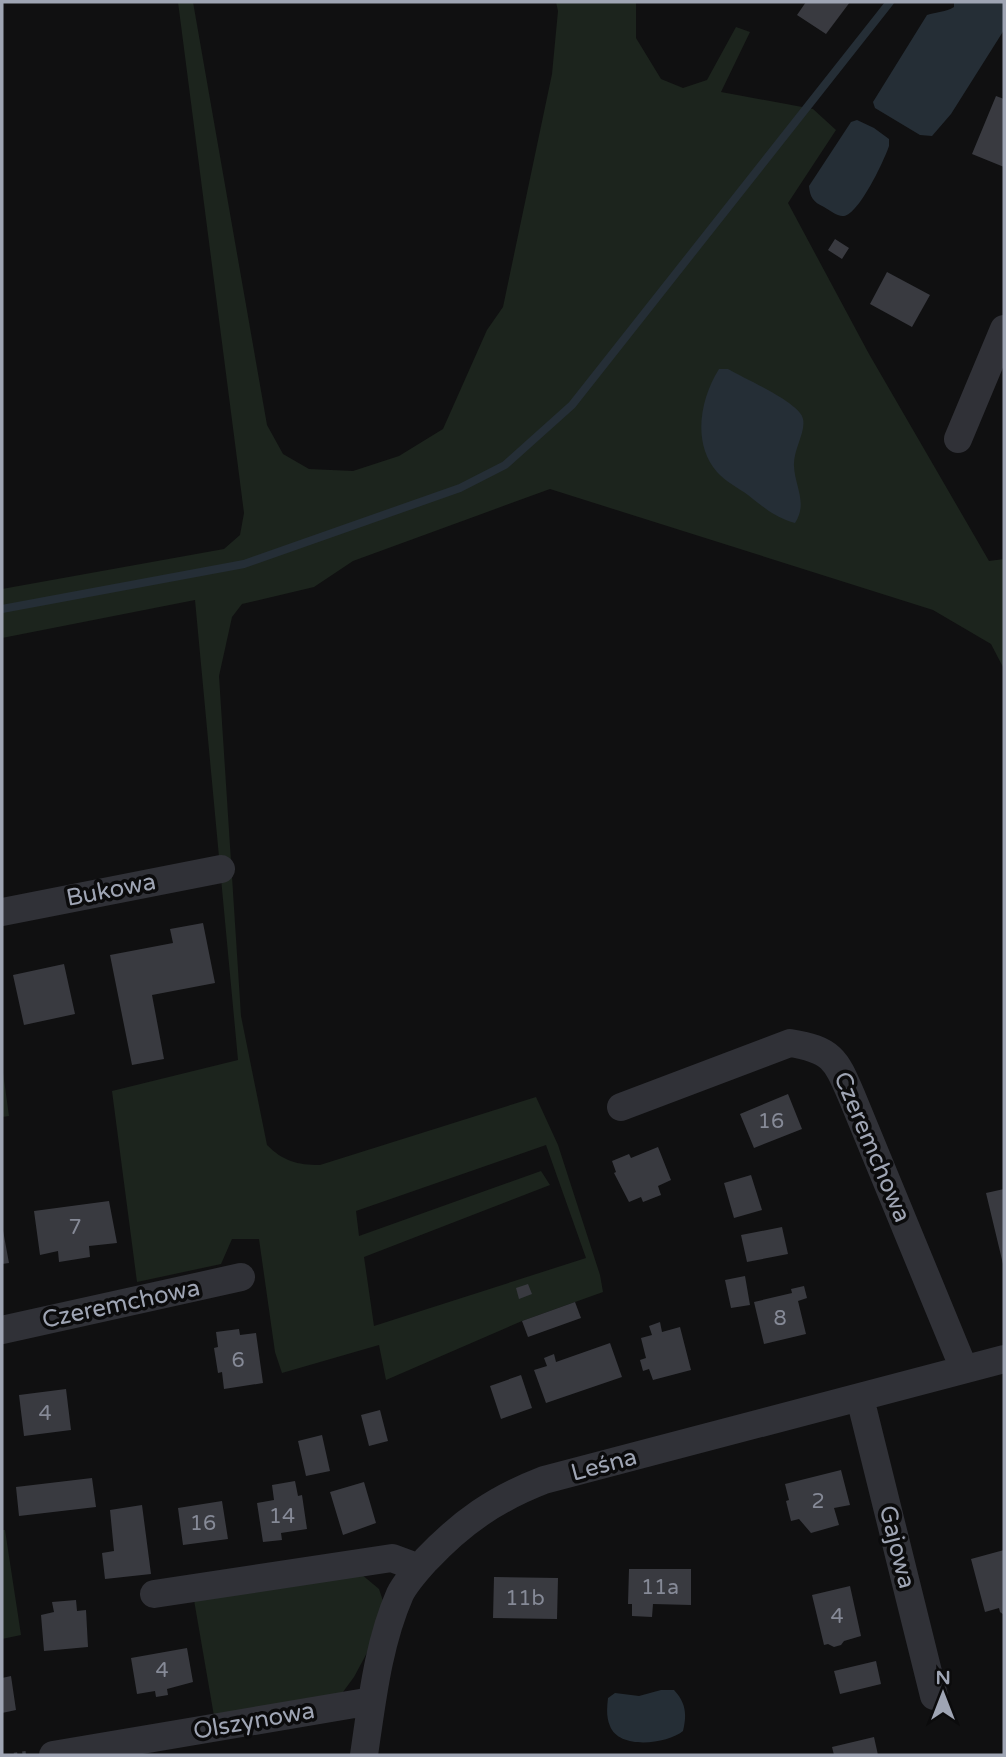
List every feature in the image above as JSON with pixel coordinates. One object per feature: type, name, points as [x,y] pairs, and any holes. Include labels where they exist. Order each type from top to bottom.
[{"type":"street","points":[[958,439],[1004,329]]},
{"type":"street","name":"Bukowa","points":[[2,912],[221,869]]},
{"type":"street","name":"Czeremchowa","points":[[621,1107],[790,1043],[811,1046],[834,1058],[964,1369]]},
{"type":"street","name":"Czeremchowa","points":[[2,1330],[241,1277]]},
{"type":"street","name":"Leśna","points":[[364,1755],[383,1643],[401,1591],[419,1568],[470,1517],[523,1488],[544,1480],[1004,1359]]},
{"type":"street","name":"Gajowa","points":[[860,1398],[934,1696]]},
{"type":"street","points":[[154,1594],[392,1558],[419,1568]]},
{"type":"street","name":"Olszynowa","points":[[53,1755],[372,1701]]},
{"type":"shaded area","points":[[178,2],[193,2],[267,425],[283,454],[309,469],[353,471],[399,456],[443,429],[487,330],[503,307],[552,74],[558,11],[556,2],[636,2],[636,38],[661,79],[683,88],[707,80],[736,27],[750,32],[721,92],[813,109],[836,130],[788,203],[869,354],[989,561],[1004,559],[1004,669],[991,644],[933,610],[550,489],[353,561],[314,587],[242,604],[232,617],[219,676],[241,1016],[267,1145],[291,1161],[320,1165],[536,1097],[558,1145],[600,1275],[603,1292],[522,1321],[386,1380],[379,1345],[282,1373],[275,1352],[259,1239],[232,1239],[221,1264],[137,1282],[112,1091],[238,1060],[195,600],[2,638],[2,589],[224,549],[240,535],[244,513]],"holes":[[[546,1145],[586,1258],[374,1326],[364,1257],[550,1185],[541,1171],[359,1236],[356,1211]]]},
{"type":"shaded area","points":[[954,2],[1004,2],[1004,30],[951,114],[932,136],[920,135],[875,108],[873,102],[927,15],[951,9]]},
{"type":"shaded area","points":[[857,120],[889,139],[889,146],[864,197],[850,213],[842,216],[815,201],[809,186],[851,122]]},
{"type":"shaded area","points":[[719,369],[728,369],[770,391],[793,406],[803,419],[803,430],[794,460],[801,502],[795,523],[770,512],[717,472],[709,461],[702,435],[703,407]]},
{"type":"shaded area","points":[[2,1065],[9,1116],[2,1117]]},
{"type":"shaded area","points":[[2,1530],[5,1530],[21,1635],[2,1639]]},
{"type":"shaded area","points":[[361,1574],[379,1589],[384,1604],[369,1649],[340,1696],[214,1716],[194,1600]]},
{"type":"shaded area","points":[[661,1690],[674,1690],[681,1700],[685,1714],[683,1731],[666,1739],[644,1742],[633,1742],[615,1734],[608,1719],[608,1698],[615,1693],[639,1696]]},
{"type":"building","points":[[806,2],[850,2],[826,34],[797,15]]},
{"type":"building","points":[[996,96],[1004,99],[1004,167],[972,154]]},
{"type":"building","points":[[835,239],[849,248],[842,259],[828,250]]},
{"type":"building","points":[[887,272],[930,295],[912,327],[870,304]]},
{"type":"building","points":[[203,923],[215,983],[152,995],[164,1059],[132,1065],[110,955],[173,943],[170,929]]},
{"type":"building","points":[[64,964],[75,1014],[24,1025],[13,975]]},
{"type":"building","points":[[788,1094],[802,1129],[754,1148],[740,1114]]},
{"type":"building","points":[[658,1147],[671,1180],[658,1186],[661,1195],[643,1202],[641,1197],[629,1202],[614,1173],[616,1172],[612,1161],[629,1154],[631,1158]]},
{"type":"building","points":[[751,1175],[762,1210],[734,1218],[724,1183]]},
{"type":"building","points":[[1004,1189],[1004,1264],[1003,1264],[986,1193]]},
{"type":"building","points":[[109,1201],[117,1243],[89,1246],[90,1257],[59,1262],[58,1251],[40,1255],[34,1211]]},
{"type":"building","points":[[2,1225],[9,1263],[2,1264]]},
{"type":"building","points":[[782,1227],[788,1254],[747,1262],[741,1235]]},
{"type":"building","points":[[745,1276],[750,1305],[731,1308],[725,1280]]},
{"type":"building","points":[[528,1284],[532,1294],[519,1299],[516,1288]]},
{"type":"building","points":[[804,1286],[807,1298],[798,1301],[806,1334],[764,1344],[754,1302],[792,1293],[791,1289]]},
{"type":"building","points":[[575,1302],[581,1318],[528,1337],[522,1321]]},
{"type":"building","points":[[660,1322],[662,1332],[680,1327],[691,1370],[653,1380],[649,1369],[643,1371],[640,1360],[646,1358],[641,1338],[652,1335],[649,1326]]},
{"type":"building","points":[[239,1329],[240,1335],[256,1333],[263,1383],[224,1389],[214,1348],[218,1347],[216,1332]]},
{"type":"building","points":[[610,1343],[622,1377],[546,1403],[534,1370],[547,1366],[544,1358],[554,1354],[556,1362]]},
{"type":"building","points":[[521,1375],[532,1408],[501,1419],[490,1386]]},
{"type":"building","points":[[66,1389],[71,1430],[24,1436],[19,1395]]},
{"type":"building","points":[[380,1410],[388,1441],[369,1446],[361,1415]]},
{"type":"building","points":[[322,1435],[330,1471],[306,1476],[298,1441]]},
{"type":"building","points":[[841,1470],[850,1505],[834,1508],[839,1525],[811,1533],[799,1519],[791,1521],[785,1484]]},
{"type":"building","points":[[92,1478],[96,1507],[19,1516],[16,1487]]},
{"type":"building","points":[[295,1481],[298,1496],[302,1495],[307,1529],[281,1533],[282,1540],[263,1542],[257,1503],[274,1500],[272,1485]]},
{"type":"building","points":[[364,1482],[376,1523],[343,1535],[330,1492]]},
{"type":"building","points":[[222,1501],[228,1539],[183,1545],[178,1508]]},
{"type":"building","points":[[142,1505],[151,1574],[105,1579],[102,1553],[114,1551],[110,1510]]},
{"type":"building","points":[[1004,1550],[1004,1615],[999,1608],[985,1612],[971,1559]]},
{"type":"building","points":[[629,1569],[691,1569],[691,1605],[653,1604],[652,1617],[632,1616],[632,1604],[628,1604]]},
{"type":"building","points":[[494,1577],[558,1578],[557,1619],[493,1618]]},
{"type":"building","points":[[850,1586],[861,1636],[834,1647],[824,1645],[812,1595]]},
{"type":"building","points":[[76,1600],[77,1611],[86,1610],[88,1647],[44,1651],[41,1615],[54,1612],[52,1602]]},
{"type":"building","points":[[187,1648],[193,1682],[167,1689],[168,1695],[156,1697],[155,1691],[137,1694],[131,1658]]},
{"type":"building","points":[[876,1661],[881,1684],[840,1694],[834,1671]]},
{"type":"building","points":[[11,1676],[16,1710],[2,1713],[2,1678]]},
{"type":"building","points":[[874,1737],[878,1755],[834,1755],[832,1747]]},
{"type":"waterway","points":[[2,609],[244,564],[460,488],[505,465],[572,405],[890,2]]}]
